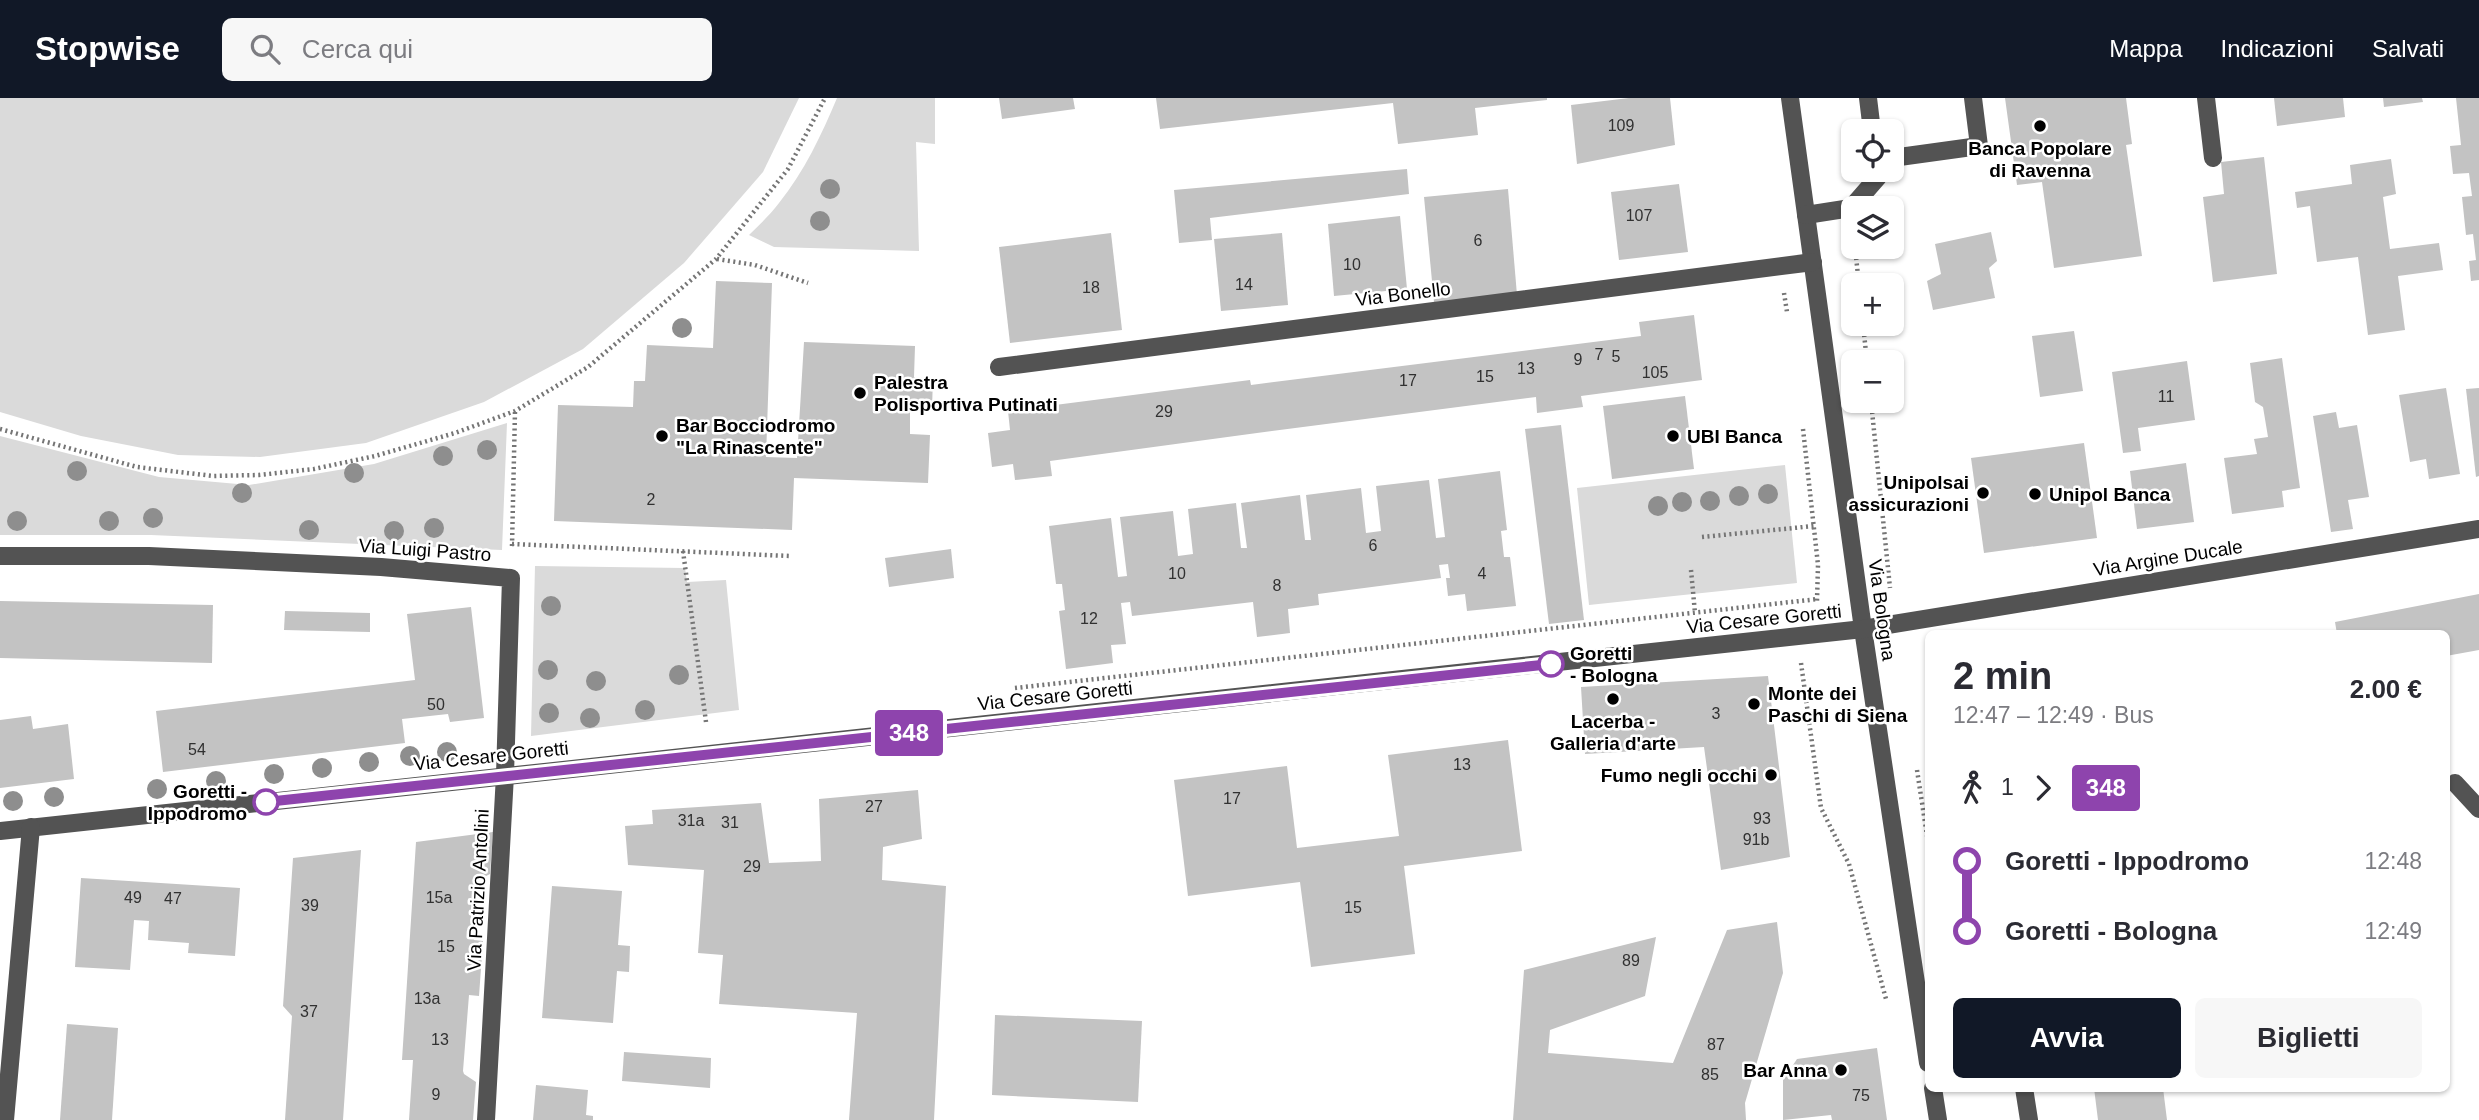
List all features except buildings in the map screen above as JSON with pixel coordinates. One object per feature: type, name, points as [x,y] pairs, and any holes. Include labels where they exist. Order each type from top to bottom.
[{"type":"street","name":"Via Bologna","points":[[1790,98],[1863,629],[1924,1013]]},
{"type":"street","points":[[1868,98],[1871,119]]},
{"type":"street","points":[[1904,156],[1979,146],[1973,98]]},
{"type":"street","points":[[2206,98],[2213,158]]},
{"type":"street","points":[[1806,215],[1851,208],[1874,182]]},
{"type":"street","name":"Via Bonello","points":[[999,367],[1813,262]]},
{"type":"street","name":"Via Argine Ducale","points":[[1863,629],[2479,529]]},
{"type":"street","name":"Via Luigi Pastro","points":[[0,556],[149,556],[381,567],[511,578]]},
{"type":"street","name":"Via Patrizio Antolini","points":[[486,1120],[505,775],[511,578]]},
{"type":"street","name":"Via Cesare Goretti","points":[[0,831],[1863,629]]},
{"type":"street","points":[[2455,783],[2479,809]]},
{"type":"street","points":[[5,1120],[31,827]]},
{"type":"street","points":[[1934,1092],[1938,1120]]},
{"type":"street","points":[[2025,1092],[2029,1120]]},
{"type":"path","points":[[0,429],[137,467],[213,476],[259,475],[314,469],[375,456],[455,433],[515,411],[588,367],[716,259],[788,169],[825,98]]},
{"type":"path","points":[[716,259],[755,264],[808,283]]},
{"type":"path","name":"Via Luigi Pastro","points":[[511,578],[515,411]]},
{"type":"path","points":[[1872,413],[1894,624]]},
{"type":"path","points":[[1702,537],[1814,526]]},
{"type":"path","points":[[512,544],[790,556]]},
{"type":"path","points":[[683,551],[706,722]]},
{"type":"path","points":[[1690,570],[1695,613]]},
{"type":"path","points":[[1008,689],[1818,600]]},
{"type":"path","points":[[692,724],[720,721]]},
{"type":"shaded area","points":[[0,98],[799,98],[763,172],[684,263],[583,349],[484,402],[366,443],[260,457],[178,455],[81,436],[0,412]]},
{"type":"shaded area","points":[[837,98],[935,98],[935,144],[916,142],[919,251],[774,247],[749,235],[776,207],[796,179],[819,139]]},
{"type":"shaded area","points":[[507,423],[502,550],[151,535],[0,535],[0,436],[159,477],[249,485],[374,464]]},
{"type":"shaded area","points":[[1785,465],[1797,583],[1589,605],[1577,488]]},
{"type":"shaded area","points":[[535,566],[685,568],[687,582],[726,580],[739,710],[531,736]]},
{"type":"bus line","name":"348","points":[[266,802],[1551,664]]},
{"type":"place","name":"Banca Popolare di Ravenna","points":[[2040,126]]},
{"type":"place","name":"Palestra Polisportiva Putinati","points":[[860,393]]},
{"type":"place","name":"Bar Bocciodromo \"La Rinascente\"","points":[[662,436]]},
{"type":"place","name":"UBI Banca","points":[[1673,436]]},
{"type":"place","name":"Unipolsai assicurazioni","points":[[1983,493]]},
{"type":"place","name":"Unipol Banca","points":[[2035,494]]},
{"type":"place","name":"Goretti - Bologna","points":[[1551,664]]},
{"type":"place","name":"Lacerba - Galleria d'arte","points":[[1613,699]]},
{"type":"place","name":"Monte dei Paschi di Siena","points":[[1754,704]]},
{"type":"place","name":"Fumo negli occhi","points":[[1771,775]]},
{"type":"place","name":"Goretti - Ippodromo","points":[[266,802]]},
{"type":"place","name":"Bar Anna","points":[[1841,1070]]}]
